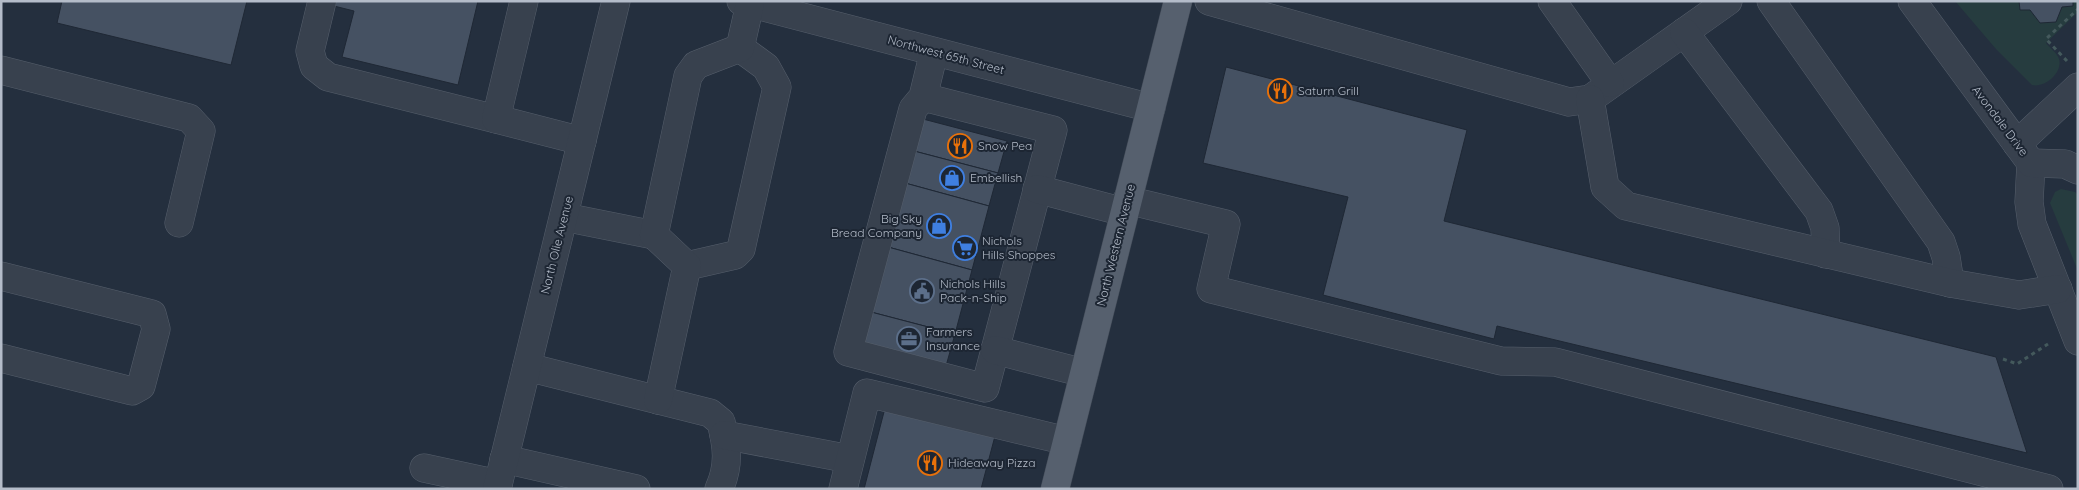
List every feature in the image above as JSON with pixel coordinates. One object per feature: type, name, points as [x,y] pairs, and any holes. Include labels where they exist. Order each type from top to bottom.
[{"type":"main road","name":"North Western Avenue","points":[[1055,489],[1178,1]]},
{"type":"street","points":[[322,1],[310,51],[314,66],[328,77],[582,140]]},
{"type":"street","points":[[496,119],[524,1]]},
{"type":"street","name":"North Olie Avenue","points":[[500,478],[616,1]]},
{"type":"street","points":[[1209,1],[1569,102],[1600,91],[1728,1]]},
{"type":"street","points":[[1552,1],[1600,91],[1605,187],[1626,206],[1950,283],[2019,295],[2058,289]]},
{"type":"street","points":[[1771,1],[1941,242],[1946,257],[1950,283]]},
{"type":"street","name":"Avondale Drive","points":[[1912,1],[2024,153],[2032,224],[2078,341]]},
{"type":"street","points":[[740,48],[746,2]]},
{"type":"street","name":"Northwest 65th Street","points":[[746,2],[1151,108]]},
{"type":"street","points":[[1684,32],[1820,211],[1825,228],[1826,254]]},
{"type":"street","points":[[654,235],[688,76],[696,65],[740,48]]},
{"type":"street","points":[[687,266],[735,255],[741,249],[756,188],[777,87],[766,68],[740,48]]},
{"type":"street","points":[[923,97],[1052,130],[985,388],[848,352],[913,109],[923,97],[934,52]]},
{"type":"street","points":[[1,70],[189,118],[201,131],[179,223]]},
{"type":"street","points":[[2075,76],[2024,153],[2065,164],[2078,170]]},
{"type":"street","points":[[1037,189],[1226,224],[1211,289],[1501,361],[1555,362],[2048,489]]},
{"type":"street","points":[[564,217],[654,235],[687,266]]},
{"type":"street","points":[[658,400],[687,266]]},
{"type":"street","points":[[1,276],[152,314],[156,329],[142,386],[132,391],[1,358]]},
{"type":"street","points":[[995,350],[1084,373]]},
{"type":"street","points":[[527,367],[710,413],[722,422],[728,455],[726,475],[720,489]]},
{"type":"street","points":[[843,489],[867,394],[1067,441]]},
{"type":"street","points":[[724,435],[850,459]]},
{"type":"street","points":[[424,468],[500,478],[636,489]]},
{"type":"path","points":[[2075,76],[2046,40],[2078,9]]},
{"type":"path","points":[[2003,359],[2017,364],[2051,342]]},
{"type":"green space","points":[[1955,1],[2078,1],[2078,12],[2046,43],[2059,59],[2060,64],[2056,74],[2047,82],[2032,85],[1996,49]]},
{"type":"green space","points":[[2061,189],[2075,192],[2078,195],[2078,271],[2050,203],[2055,192]]},
{"type":"building","points":[[62,1],[247,1],[231,65],[57,23]]},
{"type":"building","points":[[331,1],[478,1],[458,85],[342,57],[354,11],[330,5]]},
{"type":"building","points":[[2019,1],[2073,1],[2073,6],[2062,7],[2056,22],[2040,23],[2030,10],[2020,10]]},
{"type":"building","points":[[1226,67],[1467,130],[1444,221],[1996,357],[2027,453],[1497,326],[1494,339],[1323,295],[1348,197],[1203,163]]},
{"type":"building","name":"Snow Pea","points":[[923,119],[1007,141],[998,173],[914,151]]},
{"type":"building","name":"Embellish","points":[[914,151],[998,173],[989,206],[905,183]]},
{"type":"building","name":"Big Sky Bread Company","points":[[905,183],[989,206],[972,270],[888,247]]},
{"type":"building","name":"Nichols Hills Pack-n-Ship","points":[[888,247],[972,270],[955,334],[871,312]]},
{"type":"building","name":"Farmers Insurance","points":[[871,312],[955,334],[946,366],[863,344]]},
{"type":"building","name":"Hideaway Pizza","points":[[885,408],[995,436],[981,489],[864,489]]},
{"type":"place","name":"Saturn Grill","points":[[1280,91]]},
{"type":"place","name":"Snow Pea","points":[[960,146]]},
{"type":"place","name":"Embellish","points":[[952,178]]},
{"type":"place","name":"Big Sky Bread Company","points":[[939,226]]},
{"type":"place","name":"Nichols Hills Shoppes","points":[[965,248]]},
{"type":"place","name":"Nichols Hills Pack-n-Ship","points":[[922,291]]},
{"type":"place","name":"Farmers Insurance","points":[[909,339]]},
{"type":"place","name":"Hideaway Pizza","points":[[930,463]]}]
